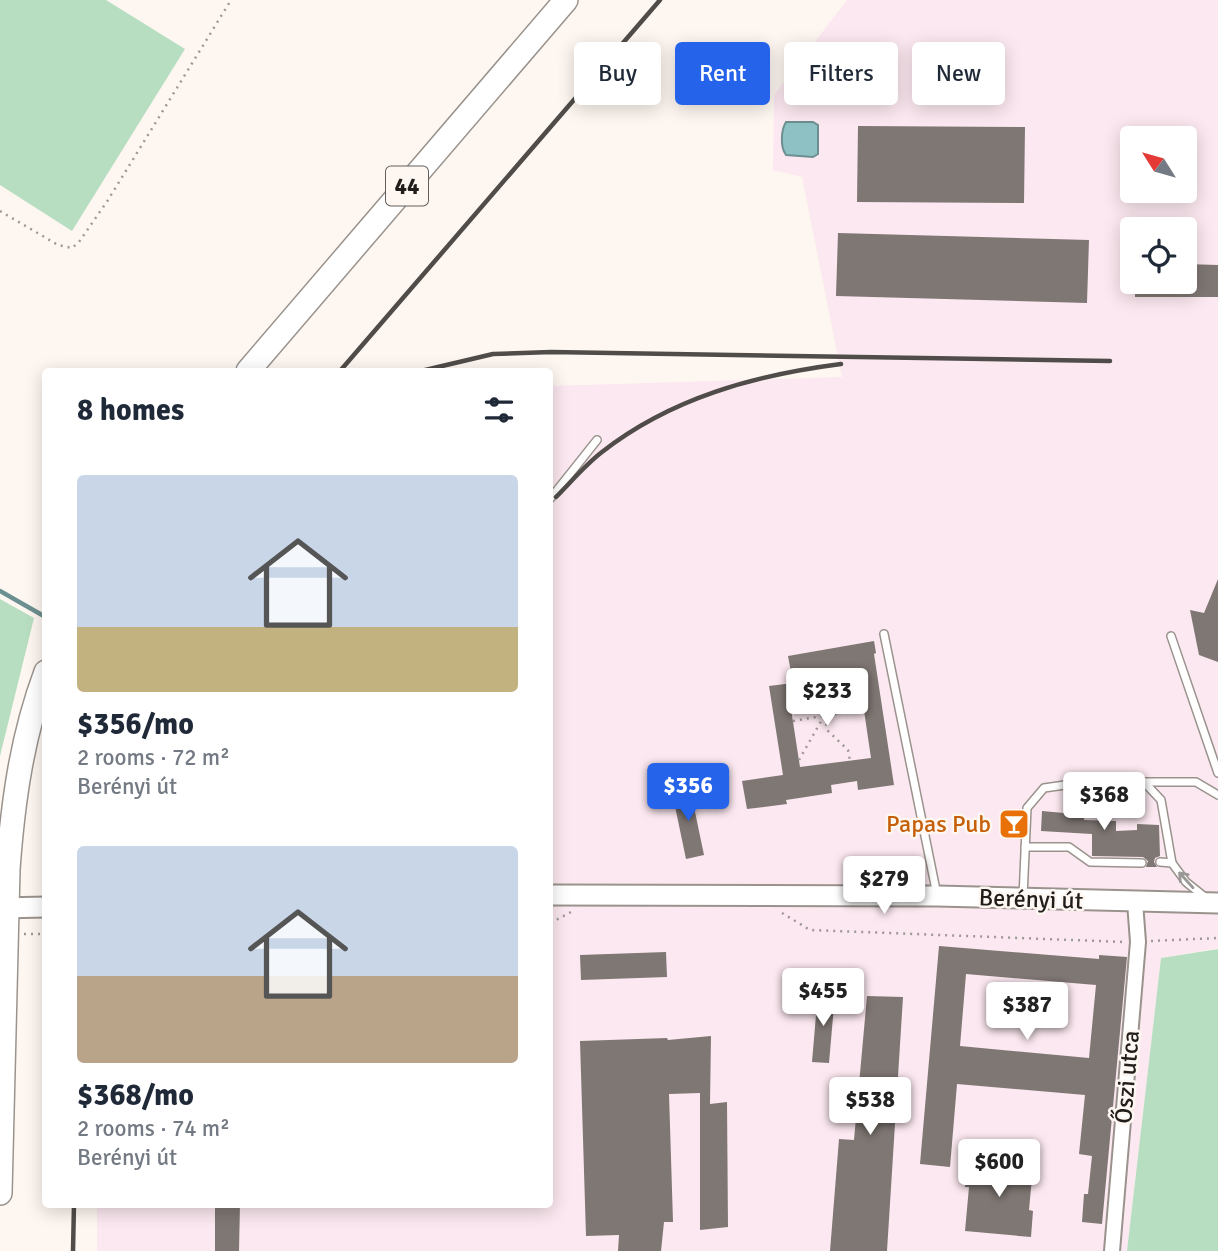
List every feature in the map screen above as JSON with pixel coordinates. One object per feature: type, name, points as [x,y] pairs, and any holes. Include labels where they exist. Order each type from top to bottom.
[{"type":"main road","name":"44","points":[[251,368],[566,0]]},
{"type":"main road","points":[[0,1193],[4,908],[18,773],[34,702],[42,682]]},
{"type":"street","name":"Berényi út","points":[[553,895],[937,896],[1215,903]]},
{"type":"street","name":"Őszi utca","points":[[1112,1251],[1138,942],[1135,902]]},
{"type":"street","points":[[4,908],[42,907]]},
{"type":"lane","points":[[553,495],[597,440]]},
{"type":"lane","points":[[884,634],[937,896]]},
{"type":"lane","points":[[1171,636],[1218,773]]},
{"type":"lane","points":[[1023,899],[1027,807],[1044,788],[1112,782]]},
{"type":"lane","points":[[1133,782],[1196,782],[1218,794]]},
{"type":"lane","points":[[1144,782],[1161,800],[1172,863],[1186,882],[1215,903]]},
{"type":"lane","points":[[1025,847],[1069,847],[1090,862],[1142,863]]},
{"type":"lane","points":[[1160,862],[1172,863]]},
{"type":"path","points":[[0,211],[58,245],[72,248],[79,242],[108,200],[231,0]]},
{"type":"path","points":[[823,696],[827,730],[848,750],[850,761]]},
{"type":"path","points":[[793,721],[863,709]]},
{"type":"path","points":[[799,760],[824,716]]},
{"type":"path","points":[[775,909],[810,930],[1138,942],[1218,938]]},
{"type":"path","points":[[553,920],[573,911]]},
{"type":"shaded area","points":[[847,0],[1218,0],[1218,948],[1161,958],[1127,1251],[97,1251],[97,1208],[553,1208],[553,386],[842,377],[802,177],[773,170],[774,95],[784,82],[784,105],[898,105],[898,42],[815,42]]},
{"type":"green space","points":[[0,0],[106,0],[185,49],[72,231],[0,185]]},
{"type":"green space","points":[[0,599],[34,618],[0,756]]},
{"type":"green space","points":[[1218,949],[1218,1251],[1127,1251],[1161,958]]},
{"type":"water","points":[[786,122],[813,122],[818,125],[818,154],[813,157],[786,155],[782,138]]},
{"type":"building","points":[[858,126],[1025,127],[1024,203],[857,202]]},
{"type":"building","points":[[838,233],[1089,240],[1087,303],[836,296]]},
{"type":"building","points":[[1197,264],[1218,265],[1218,297],[1135,297],[1135,294],[1197,294]]},
{"type":"building","points":[[1218,579],[1218,662],[1199,655],[1190,610],[1204,613]]},
{"type":"building","points":[[874,641],[894,785],[858,790],[857,781],[831,785],[832,793],[786,800],[787,804],[747,809],[742,781],[783,775],[769,686],[793,683],[788,656]],"holes":[[[836,697],[836,701],[862,697],[871,758],[800,767],[791,709],[815,705],[815,700]]]},
{"type":"building","points":[[1112,774],[1133,774],[1127,783],[1133,788],[1133,795],[1113,796],[1113,788],[1118,782]]},
{"type":"building","points":[[690,788],[704,855],[686,859],[672,792]]},
{"type":"building","points":[[1066,791],[1086,791],[1084,820],[1116,821],[1116,831],[1137,830],[1137,824],[1159,825],[1160,856],[1155,858],[1154,862],[1157,867],[1146,867],[1148,861],[1143,857],[1092,856],[1092,834],[1041,831],[1042,811],[1064,813]]},
{"type":"building","points":[[939,946],[1099,959],[1099,955],[1127,957],[1102,1224],[1082,1222],[1084,1194],[1088,1194],[1092,1156],[1079,1154],[1085,1095],[957,1084],[950,1167],[920,1164]],"holes":[[[966,974],[1096,985],[1089,1058],[960,1046]]]},
{"type":"building","points":[[666,952],[667,977],[581,980],[580,955]]},
{"type":"building","points":[[818,992],[835,994],[829,1063],[812,1062]]},
{"type":"building","points":[[867,996],[903,997],[887,1251],[830,1251],[839,1139],[854,1140]]},
{"type":"building","points":[[711,1036],[710,1104],[727,1102],[728,1227],[700,1230],[700,1093],[669,1094],[673,1222],[664,1222],[661,1251],[618,1251],[619,1235],[586,1236],[580,1041],[668,1040]]},
{"type":"building","points":[[967,1161],[1033,1167],[1029,1210],[1033,1211],[1031,1237],[965,1231],[969,1187],[965,1187]]},
{"type":"building","points":[[215,1208],[240,1208],[239,1251],[215,1251]]},
{"type":"waterway","points":[[0,591],[42,615]]},
{"type":"railway","points":[[343,368],[660,0]]},
{"type":"railway","points":[[434,368],[493,354],[551,352],[1110,361]]},
{"type":"railway","points":[[556,497],[602,452],[656,417],[685,403],[746,382],[841,364]]},
{"type":"railway","points":[[73,1251],[74,1208]]},
{"type":"place","name":"Papas Pub","points":[[1014,824]]}]
